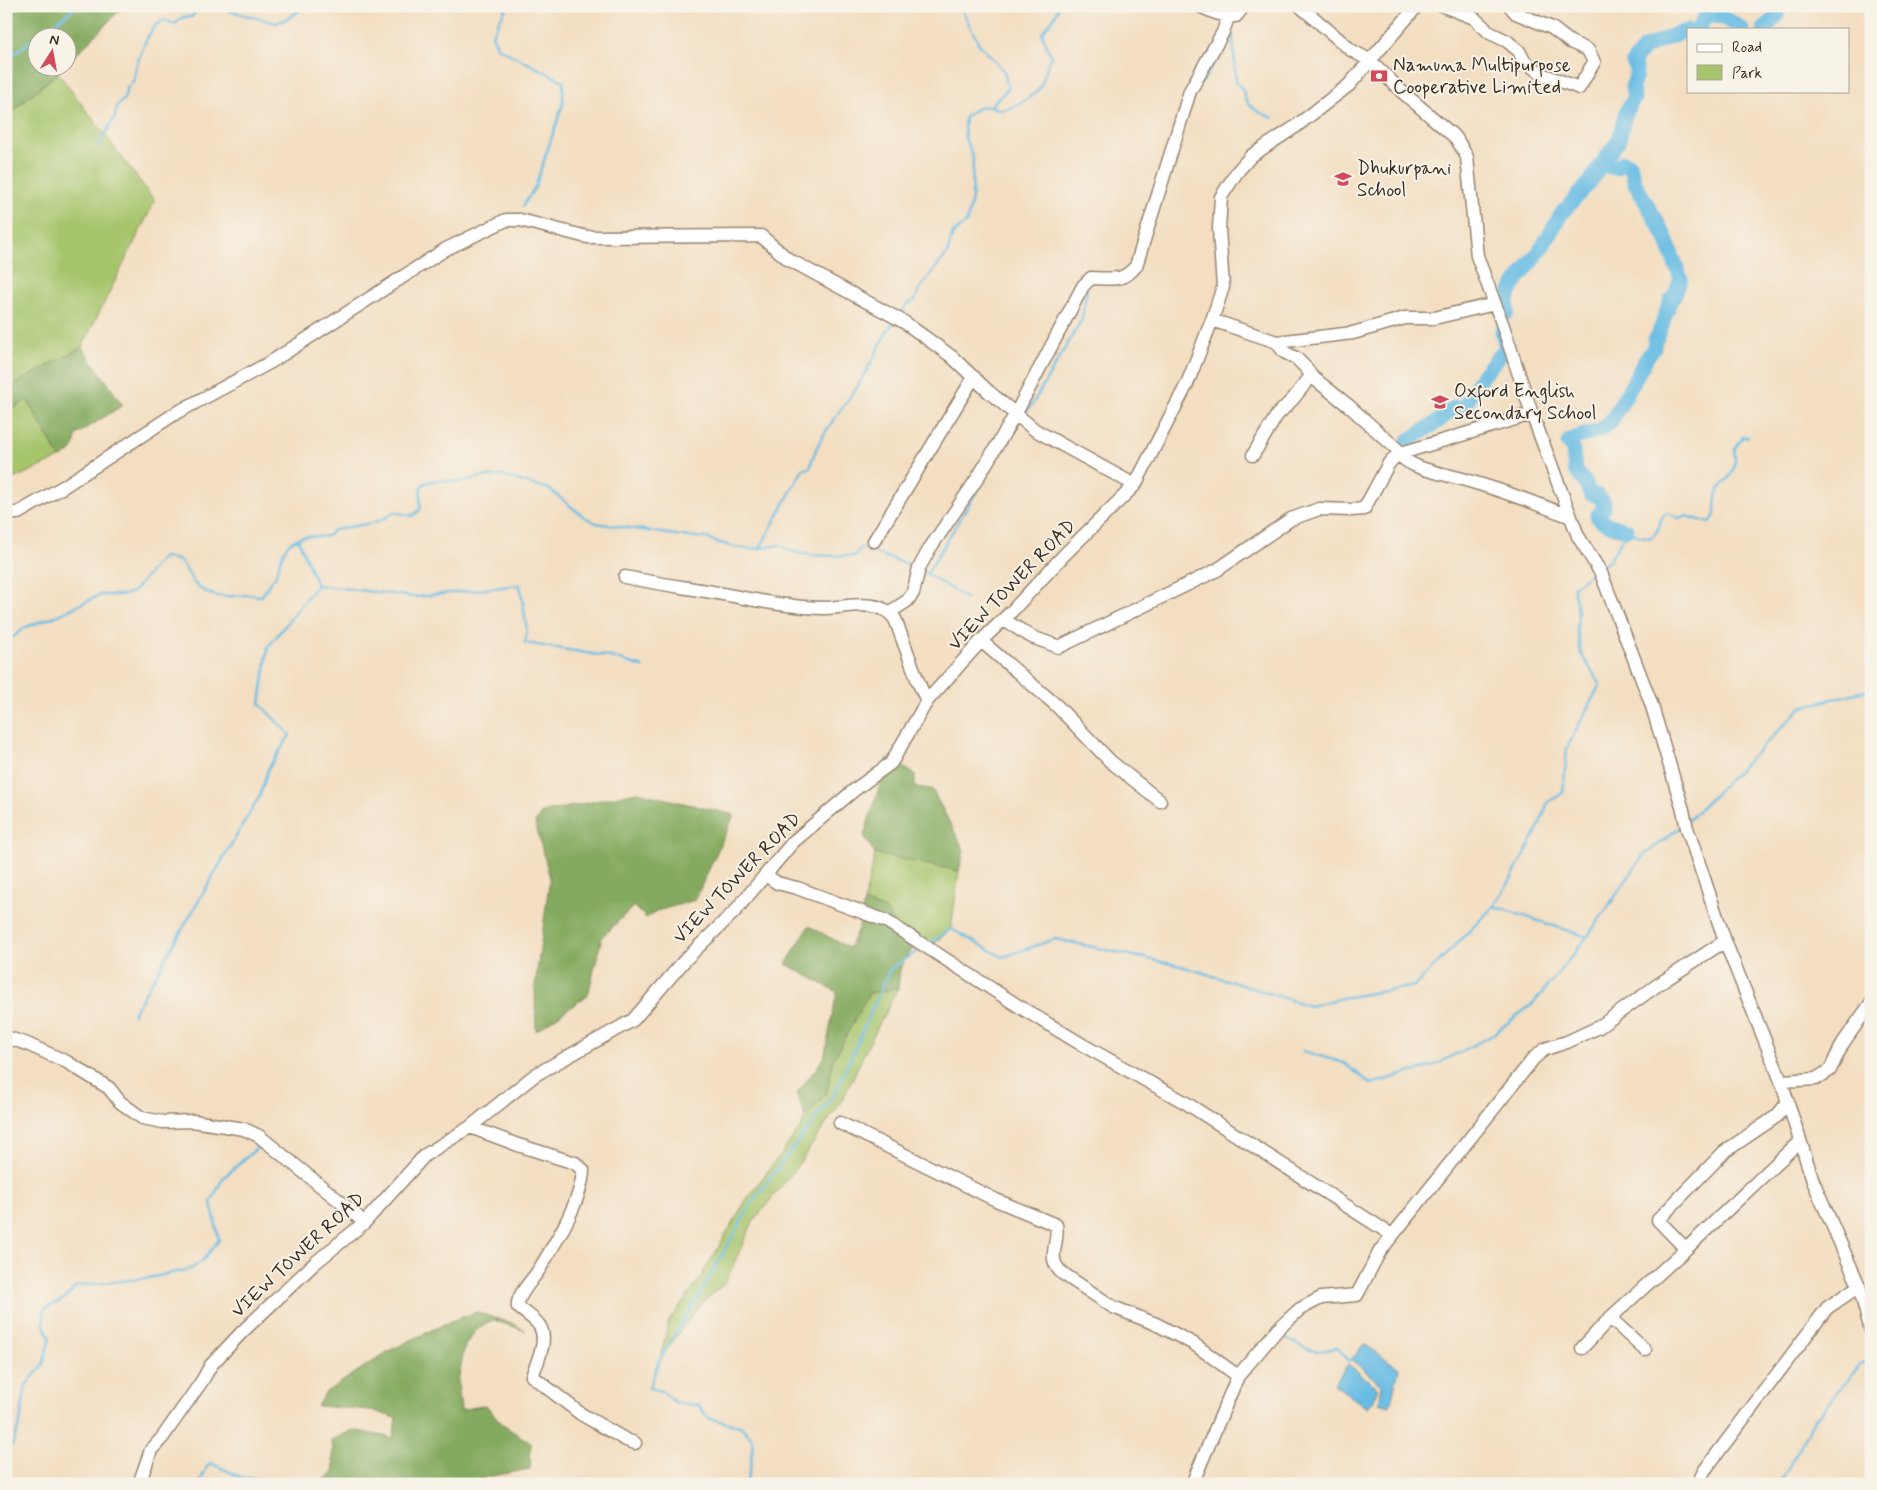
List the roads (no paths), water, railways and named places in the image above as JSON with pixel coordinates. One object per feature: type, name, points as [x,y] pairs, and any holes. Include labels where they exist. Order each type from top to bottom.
[{"type":"street","points":[[1200,6],[1228,17],[1236,16],[1244,6]]},
{"type":"street","points":[[1300,6],[1351,50],[1371,61],[1400,90],[1456,138],[1467,157],[1477,256],[1532,414],[1578,536],[1599,568],[1651,703],[1687,828],[1725,941],[1781,1081],[1813,1181],[1859,1286],[1871,1331]]},
{"type":"street","name":"VIEW TOWER ROAD","points":[[139,1484],[152,1450],[202,1381],[211,1365],[242,1332],[315,1263],[364,1223],[425,1155],[470,1127],[536,1074],[633,1020],[645,1008],[664,982],[735,912],[793,842],[853,791],[891,763],[927,701],[981,641],[1004,620],[1135,484],[1187,384],[1212,320],[1222,287],[1219,229],[1221,197],[1236,172],[1251,156],[1295,127],[1350,85],[1417,6]]},
{"type":"street","points":[[1442,6],[1474,18],[1490,33],[1507,41],[1519,51],[1524,61],[1542,74],[1579,88],[1594,62],[1588,50],[1570,42],[1552,28],[1516,13],[1510,6]]},
{"type":"street","points":[[890,612],[907,600],[913,593],[919,568],[930,548],[977,479],[1015,415],[1083,286],[1091,278],[1120,278],[1128,275],[1136,266],[1190,91],[1223,32],[1228,17]]},
{"type":"street","points":[[6,514],[18,513],[63,487],[176,413],[271,362],[446,250],[506,220],[520,220],[587,237],[761,236],[788,259],[904,322],[951,356],[1015,415],[1035,430],[1135,484]]},
{"type":"street","points":[[1212,320],[1277,342],[1353,333],[1405,318],[1434,318],[1495,304]]},
{"type":"street","points":[[1277,342],[1284,352],[1296,358],[1311,376],[1349,406],[1398,450],[1398,454],[1407,463],[1468,480],[1571,517]]},
{"type":"street","points":[[1253,454],[1277,415],[1293,399],[1311,376]]},
{"type":"street","points":[[874,541],[974,378]]},
{"type":"street","points":[[1004,620],[1032,637],[1058,647],[1217,570],[1291,519],[1319,509],[1364,509],[1389,463],[1398,454],[1532,414]]},
{"type":"street","points":[[625,577],[773,603],[824,608],[861,605],[884,609],[890,612],[895,619],[927,701]]},
{"type":"street","points":[[981,641],[1056,705],[1110,761],[1160,801]]},
{"type":"street","points":[[766,875],[777,883],[798,888],[886,921],[1058,1030],[1186,1103],[1392,1235]]},
{"type":"street","points":[[1192,1484],[1238,1376],[1278,1329],[1300,1309],[1320,1298],[1357,1295],[1380,1251],[1534,1058],[1546,1049],[1567,1042],[1599,1027],[1659,984],[1725,941]]},
{"type":"street","points":[[1781,1081],[1816,1079],[1830,1070],[1843,1043],[1871,1003]]},
{"type":"street","points":[[9,1036],[67,1062],[109,1088],[120,1102],[142,1118],[163,1122],[193,1121],[244,1129],[259,1136],[364,1223]]},
{"type":"street","points":[[1686,1249],[1658,1220],[1724,1152],[1777,1116],[1788,1102]]},
{"type":"street","points":[[840,1123],[996,1200],[1056,1225],[1058,1232],[1053,1260],[1055,1266],[1062,1273],[1113,1307],[1156,1324],[1194,1344],[1238,1376]]},
{"type":"street","points":[[470,1127],[575,1163],[583,1170],[582,1182],[575,1205],[540,1269],[520,1294],[517,1301],[518,1307],[539,1325],[543,1334],[541,1351],[532,1376],[581,1414],[626,1440],[635,1443]]},
{"type":"street","points":[[1582,1348],[1610,1318],[1800,1141]]},
{"type":"street","points":[[1698,1484],[1704,1470],[1827,1308],[1859,1286]]},
{"type":"street","points":[[1610,1318],[1634,1342],[1645,1350]]},
{"type":"water","points":[[1364,1344],[1399,1368],[1390,1406],[1379,1403],[1382,1386],[1352,1359]]},
{"type":"water","points":[[1348,1364],[1378,1388],[1367,1408],[1334,1384]]},
{"type":"waterway","points":[[6,60],[77,6]]},
{"type":"waterway","points":[[98,146],[115,117],[117,106],[124,99],[127,88],[134,80],[137,63],[147,38],[155,26],[164,20],[175,24],[183,17],[192,17],[197,8],[215,7],[276,23],[289,18],[306,6]]},
{"type":"waterway","points":[[507,6],[492,35],[498,48],[563,81],[563,104],[535,187],[523,206]]},
{"type":"waterway","points":[[960,6],[979,44],[1004,71],[1008,89],[990,106]]},
{"type":"waterway","points":[[900,317],[906,305],[915,300],[920,288],[947,254],[953,233],[967,222],[972,198],[973,157],[965,138],[965,117],[982,107],[989,106],[1005,110],[1015,106],[1038,90],[1043,82],[1051,57],[1042,33],[1055,16],[1059,6]]},
{"type":"waterway","points":[[1765,28],[1777,16],[1778,11]]},
{"type":"waterway","points":[[1698,28],[1702,24],[1704,17],[1709,16],[1724,19],[1740,28]]},
{"type":"waterway","points":[[1602,163],[1619,140],[1625,114],[1634,98],[1632,87],[1636,76],[1636,68],[1633,62],[1644,48],[1687,31]]},
{"type":"waterway","points":[[1200,85],[1233,36],[1236,83],[1251,106],[1273,118]]},
{"type":"waterway","points":[[1507,313],[1507,300],[1514,285],[1541,249],[1562,213],[1590,182],[1602,163],[1617,168],[1623,162],[1630,165],[1635,183],[1665,236],[1681,279],[1674,297],[1671,299],[1655,340],[1654,348],[1647,357],[1611,422],[1602,429],[1570,440],[1568,443],[1573,450],[1575,470],[1585,482],[1590,494],[1597,495],[1604,503],[1604,508],[1597,516],[1606,524],[1627,530]]},
{"type":"waterway","points":[[1024,415],[1082,319],[1087,290]]},
{"type":"waterway","points":[[760,548],[803,469],[810,468],[825,433],[862,379],[890,327],[895,322]]},
{"type":"waterway","points":[[1408,441],[1440,420],[1455,407],[1460,409],[1464,407],[1481,377],[1506,348],[1502,331]]},
{"type":"waterway","points":[[1601,567],[1610,560],[1627,530],[1639,536],[1650,538],[1657,531],[1663,516],[1666,514],[1669,513],[1678,518],[1687,516],[1709,523],[1715,513],[1718,490],[1733,472],[1735,448],[1743,437],[1748,437]]},
{"type":"waterway","points":[[6,638],[12,638],[26,627],[56,616],[100,595],[124,595],[134,591],[164,557],[180,561],[195,584],[203,591],[220,596],[262,596],[269,583],[275,577],[285,549],[294,540],[301,537],[327,536],[332,531],[379,521],[394,512],[412,516],[420,510],[421,487],[425,483],[436,480],[460,482],[479,477],[503,476],[549,489],[583,516],[596,523],[707,538],[739,548],[753,549],[780,545],[806,554],[854,556],[861,548],[915,567]]},
{"type":"waterway","points":[[927,574],[985,477]]},
{"type":"waterway","points":[[298,539],[317,585],[416,597],[520,585],[527,630],[525,643],[611,657],[643,667]]},
{"type":"waterway","points":[[922,571],[967,599]]},
{"type":"waterway","points":[[1494,906],[1538,829],[1548,802],[1563,793],[1567,748],[1600,684],[1581,654],[1577,631],[1578,611],[1573,587],[1594,571]]},
{"type":"waterway","points":[[133,1014],[260,795],[268,769],[290,735],[260,704],[268,647],[317,585]]},
{"type":"waterway","points":[[1689,820],[1802,707],[1871,689]]},
{"type":"waterway","points":[[930,943],[951,929],[1003,957],[1055,939],[1181,966],[1310,1006],[1342,998],[1415,986],[1494,906],[1587,937],[1643,856],[1683,825]]},
{"type":"waterway","points":[[1303,1051],[1344,1063],[1371,1084],[1433,1066],[1489,1037],[1534,1003],[1587,937]]},
{"type":"waterway","points":[[746,1484],[751,1464],[753,1439],[740,1426],[708,1418],[698,1405],[676,1403],[661,1391],[649,1388],[660,1359],[704,1287],[752,1202],[835,1093],[890,969],[921,949]]},
{"type":"waterway","points":[[6,1453],[13,1443],[20,1423],[26,1385],[43,1365],[50,1338],[44,1325],[44,1309],[63,1300],[77,1286],[148,1278],[191,1269],[203,1260],[219,1240],[211,1202],[223,1178],[259,1146]]},
{"type":"waterway","points":[[1279,1336],[1281,1334],[1301,1346],[1314,1351],[1337,1347],[1349,1361],[1352,1359]]},
{"type":"waterway","points":[[1779,1484],[1816,1418],[1860,1365],[1871,1361]]},
{"type":"waterway","points":[[1227,1417],[1242,1381],[1250,1371]]},
{"type":"waterway","points":[[199,1484],[211,1463],[240,1477],[254,1478],[275,1484]]},
{"type":"place","name":"Namuna Multipurpose Cooperative Limited","points":[[1379,76]]},
{"type":"place","name":"Dhukurpani School","points":[[1343,179]]},
{"type":"place","name":"Oxford English Secondary School","points":[[1440,402]]}]
